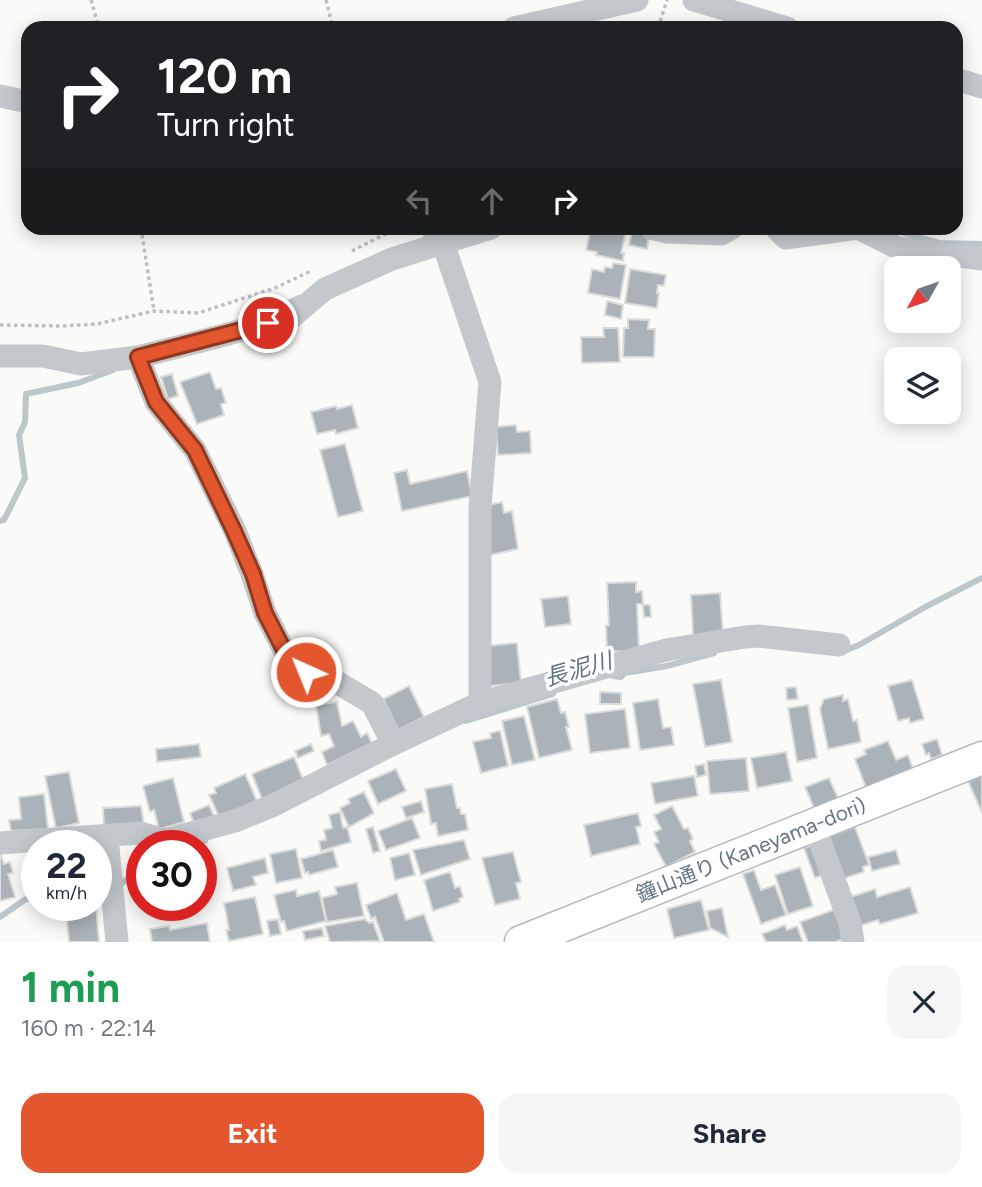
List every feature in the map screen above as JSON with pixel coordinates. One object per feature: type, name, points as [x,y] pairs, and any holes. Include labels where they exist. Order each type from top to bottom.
[{"type":"main road","name":"鐘山通り (Kaneyama-dori)","points":[[521,942],[982,758]]},
{"type":"street","points":[[545,21],[637,0]]},
{"type":"street","points":[[694,0],[764,21]]},
{"type":"street","points":[[963,81],[982,87]]},
{"type":"street","points":[[0,96],[21,100]]},
{"type":"street","points":[[0,356],[43,356],[81,364],[138,357],[293,316],[325,289],[392,260],[469,235]]},
{"type":"street","points":[[783,235],[786,238],[810,235]]},
{"type":"street","points":[[871,235],[898,248],[982,259]]},
{"type":"street","points":[[443,243],[490,382],[480,507],[480,703]]},
{"type":"street","points":[[138,357],[156,402],[195,450],[234,531],[253,574],[265,613],[286,654],[306,672],[338,683],[372,703],[393,744]]},
{"type":"street","points":[[112,836],[140,833],[166,841],[235,821],[274,805],[480,703],[666,650],[759,636],[839,645]]},
{"type":"street","points":[[814,825],[850,923],[853,942]]},
{"type":"street","points":[[0,843],[21,842]]},
{"type":"street","points":[[112,890],[117,942]]},
{"type":"path","points":[[91,0],[97,21]]},
{"type":"path","points":[[326,0],[331,21]]},
{"type":"path","points":[[660,21],[667,0]]},
{"type":"path","points":[[142,235],[154,311]]},
{"type":"path","points":[[352,251],[383,235]]},
{"type":"path","points":[[0,325],[97,324],[154,311],[198,313],[275,288],[319,267]]},
{"type":"building","points":[[589,235],[625,235],[621,253],[624,253],[623,261],[586,250]]},
{"type":"building","points":[[631,235],[649,235],[647,249],[629,245]]},
{"type":"building","points":[[613,263],[626,265],[620,299],[588,293],[592,269],[604,272],[605,267],[612,268]]},
{"type":"building","points":[[630,269],[666,275],[664,286],[658,285],[657,308],[625,303]]},
{"type":"building","points":[[607,301],[623,305],[621,319],[605,315]]},
{"type":"building","points":[[628,319],[649,320],[648,329],[655,329],[654,357],[623,357],[624,328],[628,328]]},
{"type":"building","points":[[603,328],[618,328],[620,362],[582,363],[581,337],[604,337]]},
{"type":"building","points":[[210,372],[216,389],[221,388],[226,403],[221,404],[224,415],[197,424],[180,382]]},
{"type":"building","points":[[172,374],[178,396],[168,399],[161,377]]},
{"type":"building","points":[[352,405],[358,428],[336,434],[335,430],[317,434],[311,412]]},
{"type":"building","points":[[516,425],[517,432],[530,431],[531,453],[498,455],[496,427]]},
{"type":"building","points":[[345,444],[363,511],[338,517],[320,450]]},
{"type":"building","points":[[407,470],[410,484],[467,471],[472,496],[402,511],[394,473]]},
{"type":"building","points":[[502,502],[504,513],[512,511],[518,549],[490,555],[488,505]]},
{"type":"building","points":[[636,582],[636,592],[642,591],[643,604],[637,604],[639,650],[607,652],[607,583]]},
{"type":"building","points":[[720,593],[723,634],[693,636],[691,595]]},
{"type":"building","points":[[568,596],[571,624],[545,627],[541,599]]},
{"type":"building","points":[[643,605],[650,605],[651,617],[644,617]]},
{"type":"building","points":[[517,643],[521,683],[489,686],[485,646]]},
{"type":"building","points":[[721,680],[732,742],[705,747],[693,684]]},
{"type":"building","points":[[912,680],[924,719],[910,723],[909,718],[898,721],[888,686]]},
{"type":"building","points":[[409,686],[424,717],[398,730],[383,699]]},
{"type":"building","points":[[796,687],[798,699],[787,700],[786,688]]},
{"type":"building","points":[[600,692],[621,693],[621,704],[600,704]]},
{"type":"building","points":[[843,695],[843,701],[848,699],[853,721],[857,720],[861,742],[828,749],[820,709],[824,699]]},
{"type":"building","points":[[557,699],[561,713],[565,712],[572,750],[539,758],[527,707]]},
{"type":"building","points":[[658,699],[663,728],[671,727],[674,745],[640,750],[633,703]]},
{"type":"building","points":[[337,702],[342,726],[353,721],[361,737],[367,733],[372,743],[327,765],[322,752],[334,746],[329,734],[321,736],[316,705]]},
{"type":"building","points":[[808,705],[817,758],[797,762],[788,708]]},
{"type":"building","points":[[625,709],[630,748],[590,753],[585,714]]},
{"type":"building","points":[[524,716],[535,760],[512,765],[502,721]]},
{"type":"building","points":[[500,731],[508,766],[481,773],[473,742],[491,738],[490,733]]},
{"type":"building","points":[[937,739],[942,755],[931,759],[929,753],[926,755],[922,744]]},
{"type":"building","points":[[888,741],[896,760],[908,755],[913,769],[866,788],[855,759],[866,754],[864,750]]},
{"type":"building","points":[[199,744],[201,757],[157,762],[156,749]]},
{"type":"building","points":[[311,744],[314,751],[298,758],[295,751]]},
{"type":"building","points":[[786,752],[792,781],[757,788],[751,758]]},
{"type":"building","points":[[294,757],[304,782],[262,799],[252,774]]},
{"type":"building","points":[[746,758],[749,791],[710,794],[707,761]]},
{"type":"building","points":[[704,764],[706,775],[697,777],[695,766]]},
{"type":"building","points":[[396,769],[406,791],[378,804],[368,781]]},
{"type":"building","points":[[69,772],[79,823],[56,828],[45,776]]},
{"type":"building","points":[[245,774],[257,801],[219,817],[209,795],[216,793],[214,788]]},
{"type":"building","points":[[982,775],[982,813],[968,781]]},
{"type":"building","points":[[694,776],[698,796],[655,804],[651,783]]},
{"type":"building","points":[[173,778],[184,822],[159,829],[154,810],[150,812],[143,786]]},
{"type":"building","points":[[829,778],[838,798],[814,808],[805,787]]},
{"type":"building","points":[[452,784],[457,808],[460,808],[461,814],[465,814],[468,830],[438,836],[436,823],[431,824],[425,789]]},
{"type":"building","points":[[364,792],[374,813],[349,827],[340,808],[350,803],[348,799]]},
{"type":"building","points":[[44,794],[48,829],[11,831],[9,820],[21,819],[19,797]]},
{"type":"building","points":[[421,801],[424,812],[406,818],[402,807]]},
{"type":"building","points":[[209,805],[215,818],[195,826],[190,813]]},
{"type":"building","points":[[141,806],[144,825],[104,827],[103,808]]},
{"type":"building","points":[[672,806],[684,829],[688,828],[695,852],[666,867],[654,844],[659,842],[654,832],[661,829],[654,815]]},
{"type":"building","points":[[340,812],[343,828],[347,827],[351,842],[321,851],[319,841],[326,840],[324,830],[332,828],[329,815]]},
{"type":"building","points":[[638,813],[641,826],[636,827],[640,844],[591,856],[584,825]]},
{"type":"building","points":[[412,818],[420,838],[386,850],[378,831]]},
{"type":"building","points":[[373,827],[380,851],[373,853],[366,829]]},
{"type":"building","points":[[855,827],[869,865],[863,867],[864,872],[842,879],[825,838]]},
{"type":"building","points":[[464,840],[470,859],[421,875],[413,850]]},
{"type":"building","points":[[816,844],[826,874],[815,878],[804,848]]},
{"type":"building","points":[[296,849],[302,878],[276,883],[270,854]]},
{"type":"building","points":[[333,850],[338,867],[309,875],[308,872],[305,873],[301,859]]},
{"type":"building","points":[[896,850],[900,864],[872,871],[868,857]]},
{"type":"building","points":[[0,852],[4,864],[10,862],[13,873],[8,874],[15,897],[0,901]]},
{"type":"building","points":[[513,852],[521,882],[516,883],[520,899],[495,905],[482,858]]},
{"type":"building","points":[[409,853],[415,875],[395,880],[390,858]]},
{"type":"building","points":[[265,858],[268,873],[253,877],[256,885],[233,891],[227,868]]},
{"type":"building","points":[[800,867],[813,906],[788,914],[775,875]]},
{"type":"building","points":[[754,870],[761,890],[775,885],[786,915],[761,924],[743,874]]},
{"type":"building","points":[[450,872],[455,888],[460,886],[463,897],[459,899],[460,902],[433,911],[424,880]]},
{"type":"building","points":[[357,883],[364,916],[327,922],[322,898],[337,894],[335,887]]},
{"type":"building","points":[[910,887],[918,913],[880,924],[878,920],[856,927],[847,898],[875,889],[877,897]]},
{"type":"building","points":[[296,890],[297,896],[319,891],[326,921],[287,931],[284,921],[281,922],[274,895]]},
{"type":"building","points":[[397,893],[406,920],[424,914],[434,942],[384,942],[375,917],[371,919],[366,905]]},
{"type":"building","points":[[255,897],[263,934],[229,941],[224,903]]},
{"type":"building","points":[[701,900],[709,930],[674,938],[667,909]]},
{"type":"building","points":[[722,908],[728,937],[710,928],[707,911]]},
{"type":"building","points":[[839,908],[849,937],[835,942],[808,942],[800,922]]},
{"type":"building","points":[[278,919],[281,934],[270,936],[267,921]]},
{"type":"building","points":[[365,919],[369,923],[373,922],[380,941],[330,942],[325,926]]},
{"type":"building","points":[[67,921],[97,921],[99,942],[69,942]]},
{"type":"building","points":[[207,923],[210,942],[152,942],[150,929],[169,926],[170,930]]},
{"type":"building","points":[[785,925],[787,930],[797,926],[803,942],[766,942],[762,934]]},
{"type":"building","points":[[322,928],[324,936],[305,940],[303,931]]},
{"type":"waterway","points":[[426,237],[431,235]]},
{"type":"waterway","points":[[911,235],[939,243],[982,244]]},
{"type":"waterway","points":[[271,311],[299,298]]},
{"type":"waterway","points":[[0,521],[4,520],[25,478],[19,435],[25,422],[26,394],[78,383],[113,370]]},
{"type":"waterway","name":"長泥川","points":[[842,652],[982,578]]},
{"type":"waterway","name":"長泥川","points":[[613,676],[621,677],[625,673],[667,666],[714,653]]},
{"type":"waterway","name":"長泥川","points":[[466,721],[553,694]]},
{"type":"waterway","name":"長泥川","points":[[118,886],[126,880]]},
{"type":"waterway","name":"長泥川","points":[[0,917],[21,902]]},
{"type":"route","points":[[268,323],[138,357],[156,402],[195,450],[234,531],[253,574],[265,613],[286,654],[306,672]]}]
